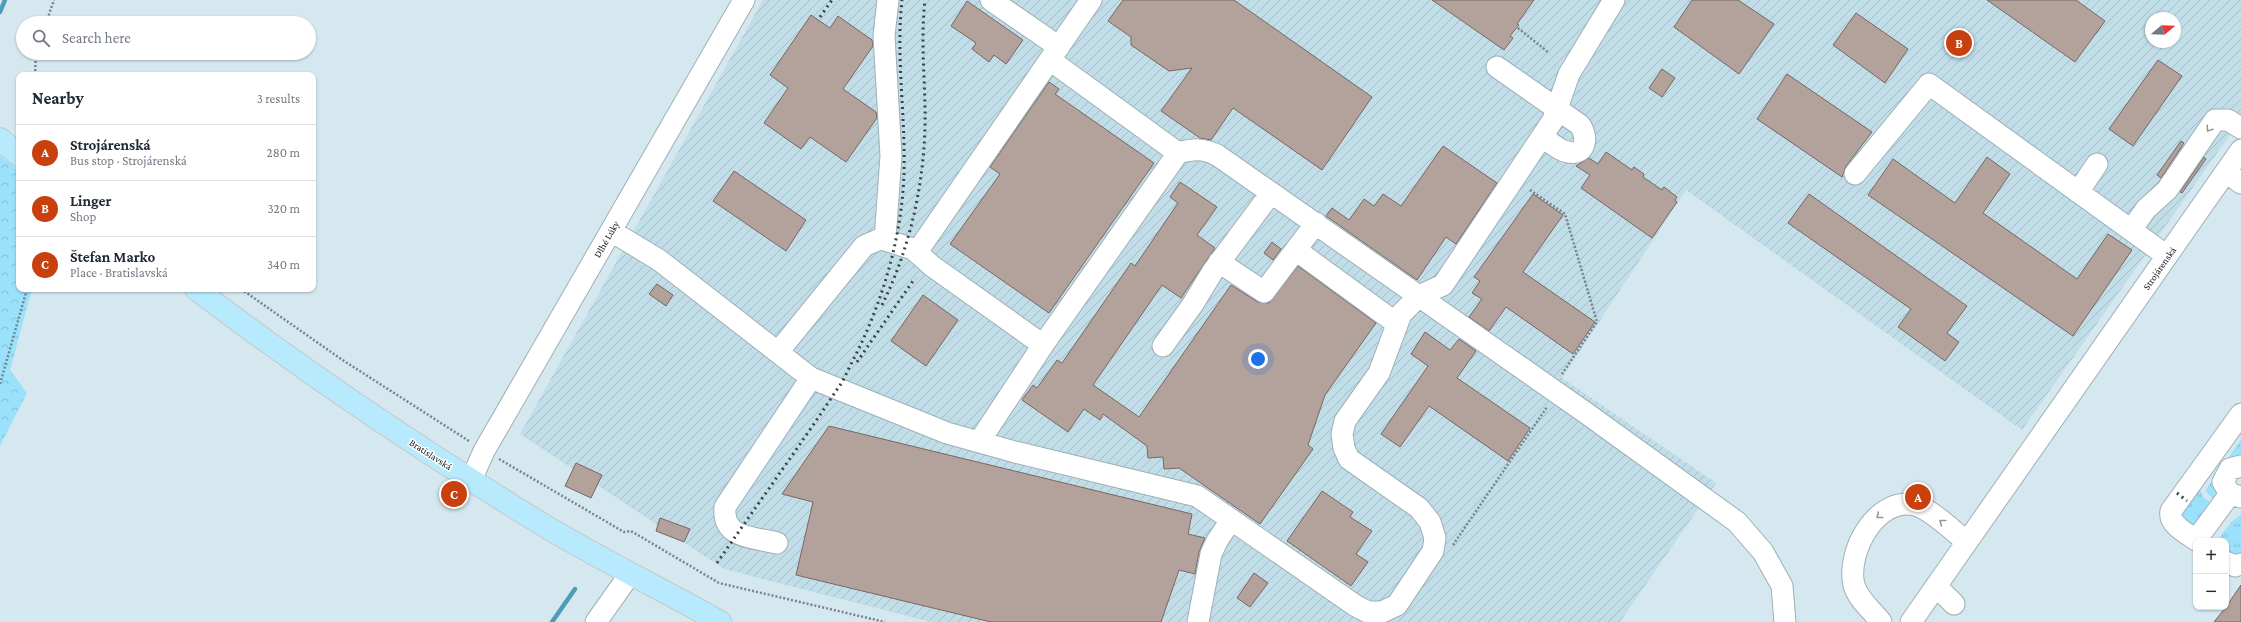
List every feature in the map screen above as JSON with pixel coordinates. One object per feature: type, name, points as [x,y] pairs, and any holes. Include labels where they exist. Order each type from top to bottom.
[{"type":"main road","name":"Bratislavská","points":[[200,292],[325,382],[471,480],[630,574],[720,622]]},
{"type":"street","name":"Dlhé Lúky","points":[[471,480],[484,451],[744,0]]},
{"type":"street","points":[[885,240],[891,156],[884,36],[888,0]]},
{"type":"street","points":[[991,0],[1054,54],[1178,153]]},
{"type":"street","points":[[917,252],[1091,0]]},
{"type":"street","points":[[611,231],[659,260],[811,378],[947,433],[1197,496],[1374,617],[1397,605],[1433,551],[1435,538],[1430,522],[1419,508],[1349,459],[1344,448],[1342,434],[1345,421],[1379,373],[1396,323],[1401,314],[1419,296],[1443,285],[1553,120],[1569,74],[1614,0]]},
{"type":"street","points":[[1497,67],[1580,125],[1585,133],[1586,142],[1581,150],[1573,153],[1564,151],[1542,137]]},
{"type":"street","points":[[1855,174],[1929,84],[2167,256]]},
{"type":"street","points":[[2131,230],[2146,209],[2168,190],[2215,120],[2228,120],[2241,128]]},
{"type":"street","points":[[979,442],[1043,345],[1178,153],[1194,149],[1207,150],[1316,224],[1586,413],[1736,522],[1763,552],[1782,586],[1785,622]]},
{"type":"street","name":"Strojárenská","points":[[1911,622],[2167,256],[2233,178],[2241,150]]},
{"type":"street","points":[[2078,192],[2098,164]]},
{"type":"street","points":[[1163,346],[1219,262],[1271,193]]},
{"type":"street","points":[[1219,262],[1264,292],[1316,224]]},
{"type":"street","points":[[778,352],[864,246],[880,240],[895,242],[917,252],[932,266],[1043,345]]},
{"type":"street","points":[[1296,250],[1396,323]]},
{"type":"street","points":[[777,543],[737,534],[730,529],[724,518],[725,507],[811,378]]},
{"type":"street","points":[[2194,538],[2174,523],[2170,516],[2171,511],[2241,414]]},
{"type":"street","points":[[2199,538],[2235,496],[2224,482],[2234,470],[2209,459]]},
{"type":"street","points":[[1881,622],[1862,601],[1854,585],[1854,563],[1858,545],[1876,518],[1891,508],[1904,505],[1915,505],[1927,511],[1967,542]]},
{"type":"street","points":[[1198,622],[1211,554],[1217,541],[1231,520]]},
{"type":"street","points":[[2229,563],[2235,566],[2241,564]]},
{"type":"street","points":[[596,622],[630,574]]},
{"type":"street","points":[[1936,586],[1954,604]]},
{"type":"path","points":[[48,16],[54,0]]},
{"type":"path","points":[[1518,28],[1549,53]]},
{"type":"path","points":[[36,60],[36,72]]},
{"type":"path","points":[[1530,190],[1565,214],[1597,322],[1557,381]]},
{"type":"path","points":[[0,384],[26,292]]},
{"type":"path","points":[[246,292],[341,359],[484,451],[624,532],[631,531],[719,582],[885,622]]},
{"type":"path","points":[[1450,551],[1550,401]]},
{"type":"shaded area","points":[[763,0],[2241,0],[2241,119],[2022,430],[1686,190],[1562,378],[1716,483],[1620,622],[931,622],[724,569],[520,434]]},
{"type":"green space","points":[[0,156],[16,168],[16,292],[31,292],[10,370],[27,393],[0,446]]},
{"type":"green space","points":[[2241,440],[2241,462],[2223,465]]},
{"type":"green space","points":[[2212,468],[2215,469],[2200,490],[2203,497],[2216,506],[2197,531],[2175,512]]},
{"type":"green space","points":[[2218,471],[2218,503],[2205,491]]},
{"type":"green space","points":[[2241,515],[2241,560],[2229,558],[2229,538],[2219,538],[2232,521]]},
{"type":"building","points":[[1123,0],[1234,0],[1372,97],[1322,170],[1233,108],[1211,140],[1200,138],[1161,111],[1192,68],[1169,71],[1131,45],[1131,37],[1108,21]]},
{"type":"building","points":[[1432,0],[1534,0],[1517,24],[1519,25],[1510,36],[1513,38],[1504,50]]},
{"type":"building","points":[[1692,0],[1738,0],[1774,24],[1739,74],[1674,27]]},
{"type":"building","points":[[1987,0],[2076,0],[2105,21],[2075,62]]},
{"type":"building","points":[[967,1],[1023,40],[1006,64],[994,55],[989,62],[972,49],[976,43],[951,26]]},
{"type":"building","points":[[1856,13],[1908,49],[1885,83],[1833,45]]},
{"type":"building","points":[[811,15],[830,28],[838,16],[872,40],[873,46],[843,89],[876,112],[877,118],[846,162],[810,137],[801,149],[764,123],[788,88],[770,75]]},
{"type":"building","points":[[2158,60],[2182,76],[2133,146],[2109,129]]},
{"type":"building","points":[[1662,69],[1675,78],[1662,97],[1649,88]]},
{"type":"building","points":[[1787,74],[1872,132],[1846,166],[1842,177],[1757,119]]},
{"type":"building","points":[[1049,82],[1059,89],[1055,94],[1154,163],[1049,313],[950,244],[1000,174],[990,167]]},
{"type":"building","points":[[2181,141],[2184,143],[2161,178],[2157,175]]},
{"type":"building","points":[[1443,146],[1497,183],[1456,244],[1446,237],[1417,280],[1326,216],[1332,208],[1349,220],[1364,199],[1374,206],[1383,194],[1401,206]]},
{"type":"building","points":[[1606,152],[1632,170],[1634,167],[1644,174],[1643,177],[1662,190],[1664,187],[1677,197],[1675,200],[1677,202],[1652,238],[1581,188],[1590,175],[1576,166],[1589,158],[1598,164]]},
{"type":"building","points":[[1987,157],[2010,174],[1983,213],[2077,279],[2108,234],[2132,250],[2073,336],[1868,195],[1893,159],[1955,203]]},
{"type":"building","points":[[2204,157],[2206,159],[2182,193],[2180,192]]},
{"type":"building","points":[[734,171],[806,220],[786,251],[713,201]]},
{"type":"building","points":[[1180,182],[1217,207],[1197,235],[1215,248],[1181,298],[1162,285],[1093,385],[1139,417],[1231,285],[1258,302],[1269,303],[1298,266],[1376,323],[1325,395],[1308,445],[1313,449],[1260,524],[1179,468],[1164,469],[1163,457],[1148,458],[1147,446],[1103,414],[1100,420],[1084,409],[1068,432],[1022,400],[1033,385],[1037,388],[1057,360],[1062,363],[1131,263],[1135,266],[1178,203],[1170,197]]},
{"type":"building","points":[[1533,194],[1563,215],[1523,272],[1595,322],[1573,354],[1506,307],[1489,331],[1469,317],[1482,299],[1472,293],[1480,281],[1474,277]]},
{"type":"building","points":[[1809,194],[1967,306],[1947,333],[1959,342],[1945,361],[1898,327],[1911,309],[1788,223]]},
{"type":"building","points":[[1272,242],[1281,249],[1273,260],[1264,253]]},
{"type":"building","points":[[657,284],[673,295],[666,306],[649,294]]},
{"type":"building","points":[[923,295],[958,320],[926,366],[891,341]]},
{"type":"building","points":[[1425,332],[1450,350],[1459,339],[1476,351],[1457,378],[1530,428],[1508,461],[1429,406],[1400,447],[1381,434],[1428,366],[1411,354]]},
{"type":"building","points":[[829,426],[1192,514],[1188,534],[1205,538],[1199,552],[1195,574],[1179,570],[1161,622],[991,622],[796,575],[813,502],[782,494]]},
{"type":"building","points":[[576,463],[602,475],[591,498],[565,486]]},
{"type":"building","points":[[1322,491],[1353,512],[1350,517],[1372,531],[1356,554],[1368,562],[1351,586],[1287,541]]},
{"type":"building","points":[[660,518],[690,529],[684,542],[656,531]]},
{"type":"building","points":[[1254,573],[1268,583],[1250,607],[1237,598]]},
{"type":"building","points":[[2241,585],[2241,622],[2214,622],[2224,610],[2229,610],[2229,603]]},
{"type":"waterway","points":[[0,12],[5,0]]},
{"type":"waterway","points":[[552,622],[575,589]]},
{"type":"railway","points":[[820,17],[832,0]]},
{"type":"railway","points":[[717,563],[841,383],[860,346],[885,282],[897,237],[903,191],[904,143],[900,48],[902,0]]},
{"type":"railway","points":[[882,305],[900,263],[918,197],[924,151],[925,128],[923,48],[925,0]]},
{"type":"railway","points":[[857,362],[915,278]]},
{"type":"railway","points":[[2177,493],[2187,501]]},
{"type":"place","name":"Linger","points":[[1959,43]]},
{"type":"place","name":"Štefan Marko","points":[[454,494]]},
{"type":"place","name":"Strojárenská","points":[[1918,497]]}]
